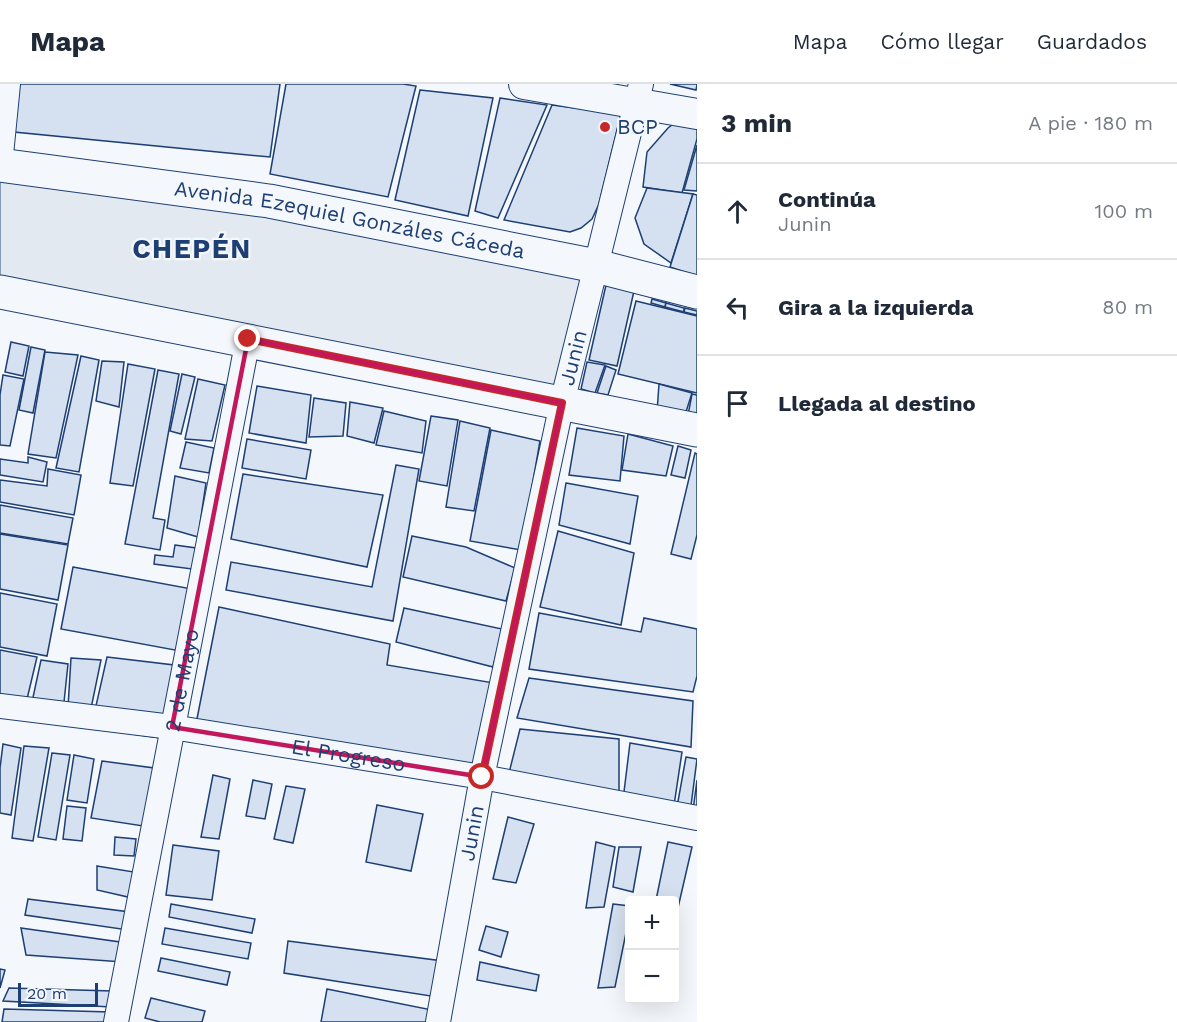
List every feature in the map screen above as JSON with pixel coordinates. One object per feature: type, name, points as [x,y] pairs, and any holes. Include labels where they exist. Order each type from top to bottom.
[{"type":"main road","name":"Avenida Ezequiel Gonzáles Cáceda","points":[[0,165],[269,201],[596,266],[697,292]]},
{"type":"main road","points":[[0,292],[697,429]]},
{"type":"street","points":[[0,165],[8,84]]},
{"type":"street","points":[[524,84],[638,94],[697,114]]},
{"type":"street","name":"Junin","points":[[438,1022],[482,777],[562,403],[638,94]]},
{"type":"street","name":"2 de Mayo","points":[[116,1022],[248,339]]},
{"type":"street","name":"El Progreso","points":[[0,706],[172,727],[482,777],[697,818]]},
{"type":"highlighted area","points":[[248,339],[562,403],[482,777],[172,727]]},
{"type":"shaded area","points":[[0,165],[596,266],[562,403],[0,292]]},
{"type":"building","points":[[18,84],[280,84],[270,157],[14,132]]},
{"type":"building","points":[[286,84],[416,86],[388,197],[270,174]]},
{"type":"building","points":[[670,84],[697,84],[697,85],[696,90]]},
{"type":"building","points":[[420,90],[493,98],[468,216],[395,200]]},
{"type":"building","points":[[500,98],[547,105],[498,218],[475,211]]},
{"type":"building","points":[[552,105],[621,114],[599,204],[592,219],[581,228],[570,232],[504,220]]},
{"type":"building","points":[[676,122],[697,126],[697,139],[682,193],[643,187],[647,152]]},
{"type":"building","points":[[697,145],[697,191],[684,190]]},
{"type":"building","points":[[647,188],[693,194],[671,263],[644,244],[635,218]]},
{"type":"building","points":[[693,194],[697,195],[697,276],[670,267]]},
{"type":"building","points":[[606,285],[634,291],[617,366],[589,360]]},
{"type":"building","points":[[652,299],[666,303],[665,307],[651,303]]},
{"type":"building","points":[[636,301],[697,316],[697,393],[618,374]]},
{"type":"building","points":[[666,303],[684,308],[684,312],[665,307]]},
{"type":"building","points":[[685,308],[697,311],[697,315],[684,312]]},
{"type":"building","points":[[11,342],[29,346],[23,376],[5,372]]},
{"type":"building","points":[[31,347],[45,350],[33,413],[19,410]]},
{"type":"building","points":[[45,352],[78,355],[56,458],[28,454]]},
{"type":"building","points":[[81,356],[99,360],[79,472],[56,468]]},
{"type":"building","points":[[102,361],[124,362],[119,407],[96,401]]},
{"type":"building","points":[[587,362],[605,365],[595,393],[581,389]]},
{"type":"building","points":[[128,364],[155,369],[133,486],[110,483]]},
{"type":"building","points":[[606,366],[616,370],[608,395],[597,393]]},
{"type":"building","points":[[158,370],[179,374],[153,518],[165,520],[160,550],[125,544]]},
{"type":"building","points":[[182,374],[195,377],[181,434],[170,431]]},
{"type":"building","points":[[3,375],[24,379],[10,446],[0,445],[0,395]]},
{"type":"building","points":[[198,379],[225,385],[212,441],[185,439]]},
{"type":"building","points":[[659,384],[692,393],[684,418],[657,412]]},
{"type":"building","points":[[257,386],[311,395],[306,443],[249,433]]},
{"type":"building","points":[[692,394],[697,395],[697,418],[688,415]]},
{"type":"building","points":[[314,398],[346,403],[343,436],[309,437]]},
{"type":"building","points":[[350,402],[383,408],[374,443],[347,436]]},
{"type":"building","points":[[384,411],[426,421],[422,453],[376,445]]},
{"type":"building","points":[[431,416],[458,420],[447,486],[419,481]]},
{"type":"building","points":[[460,421],[490,428],[474,511],[446,507]]},
{"type":"building","points":[[577,428],[624,436],[620,481],[569,475]]},
{"type":"building","points":[[491,430],[540,441],[521,550],[470,541]]},
{"type":"building","points":[[628,434],[673,446],[666,476],[622,470]]},
{"type":"building","points":[[247,439],[311,450],[306,479],[242,468]]},
{"type":"building","points":[[186,442],[214,448],[209,473],[180,468]]},
{"type":"building","points":[[678,446],[691,450],[685,478],[671,475]]},
{"type":"building","points":[[695,453],[697,454],[697,535],[691,559],[671,554]]},
{"type":"building","points":[[28,457],[47,462],[43,482],[0,475],[0,459],[28,463]]},
{"type":"building","points":[[396,465],[419,469],[393,621],[226,590],[231,562],[372,587]]},
{"type":"building","points":[[48,469],[81,475],[74,515],[0,502],[0,480],[47,486]]},
{"type":"building","points":[[243,474],[383,495],[367,567],[231,539]]},
{"type":"building","points":[[175,476],[206,483],[198,537],[167,528]]},
{"type":"building","points":[[566,483],[638,496],[630,544],[559,525]]},
{"type":"building","points":[[0,505],[73,518],[68,544],[0,533]]},
{"type":"building","points":[[558,531],[634,553],[621,625],[540,607]]},
{"type":"building","points":[[0,534],[68,545],[58,600],[0,589]]},
{"type":"building","points":[[412,536],[466,547],[515,568],[506,601],[403,577]]},
{"type":"building","points":[[175,545],[196,548],[192,569],[154,564],[155,555],[173,557]]},
{"type":"building","points":[[73,567],[192,589],[180,651],[61,629]]},
{"type":"building","points":[[0,593],[57,604],[47,656],[0,647]]},
{"type":"building","points":[[219,607],[390,644],[387,665],[494,683],[477,779],[194,734]]},
{"type":"building","points":[[404,608],[502,629],[493,667],[396,642]]},
{"type":"building","points":[[539,613],[641,632],[644,618],[697,629],[697,676],[693,692],[529,669]]},
{"type":"building","points":[[0,650],[37,657],[23,716],[0,710]]},
{"type":"building","points":[[107,657],[174,665],[160,738],[91,728]]},
{"type":"building","points":[[71,658],[101,660],[88,723],[67,724]]},
{"type":"building","points":[[41,660],[68,664],[62,721],[29,716]]},
{"type":"building","points":[[529,678],[693,701],[691,747],[517,718]]},
{"type":"building","points":[[520,729],[619,739],[619,806],[505,789]]},
{"type":"building","points":[[630,743],[682,752],[673,812],[622,808]]},
{"type":"building","points":[[3,744],[21,748],[11,815],[0,813],[0,768]]},
{"type":"building","points":[[24,746],[49,748],[33,841],[12,838]]},
{"type":"building","points":[[52,753],[70,755],[56,840],[38,837]]},
{"type":"building","points":[[74,755],[94,759],[87,803],[67,800]]},
{"type":"building","points":[[686,757],[697,759],[689,821],[675,818]]},
{"type":"building","points":[[102,761],[154,768],[143,826],[91,818]]},
{"type":"building","points":[[213,775],[230,779],[219,839],[201,837]]},
{"type":"building","points":[[253,780],[272,784],[265,819],[246,816]]},
{"type":"building","points":[[697,780],[697,819],[692,818]]},
{"type":"building","points":[[286,786],[305,789],[293,843],[274,839]]},
{"type":"building","points":[[377,805],[423,814],[411,871],[366,862]]},
{"type":"building","points":[[67,806],[86,808],[82,841],[63,839]]},
{"type":"building","points":[[508,817],[534,824],[516,883],[493,879]]},
{"type":"building","points":[[115,837],[136,839],[134,856],[114,855]]},
{"type":"building","points":[[596,842],[615,847],[604,907],[586,908]]},
{"type":"building","points":[[668,842],[692,847],[679,903],[679,896],[657,896]]},
{"type":"building","points":[[173,845],[219,851],[212,900],[166,895]]},
{"type":"building","points":[[619,847],[641,847],[633,892],[613,887]]},
{"type":"building","points":[[97,866],[134,872],[128,897],[97,890]]},
{"type":"building","points":[[28,899],[130,912],[128,930],[25,915]]},
{"type":"building","points":[[171,904],[255,919],[252,933],[169,917]]},
{"type":"building","points":[[613,904],[625,905],[625,938],[615,987],[598,988]]},
{"type":"building","points":[[486,926],[508,932],[501,957],[479,950]]},
{"type":"building","points":[[21,928],[127,943],[123,962],[26,955]]},
{"type":"building","points":[[165,928],[251,943],[248,959],[162,944]]},
{"type":"building","points":[[288,941],[443,961],[437,997],[284,973]]},
{"type":"building","points":[[161,958],[230,972],[227,985],[158,971]]},
{"type":"building","points":[[480,962],[539,975],[536,991],[477,980]]},
{"type":"building","points":[[0,969],[5,970],[0,988]]},
{"type":"building","points":[[9,988],[112,991],[111,1007],[3,1001]]},
{"type":"building","points":[[327,989],[437,1011],[434,1022],[321,1022]]},
{"type":"building","points":[[151,998],[205,1011],[202,1022],[160,1022],[145,1018]]},
{"type":"building","points":[[4,1009],[110,1012],[108,1022],[2,1022]]},
{"type":"place","name":"BCP","points":[[605,127]]},
{"type":"district","name":"CHEPÉN","points":[[192,249]]},
{"type":"route","points":[[248,339],[562,403],[482,777]]}]
